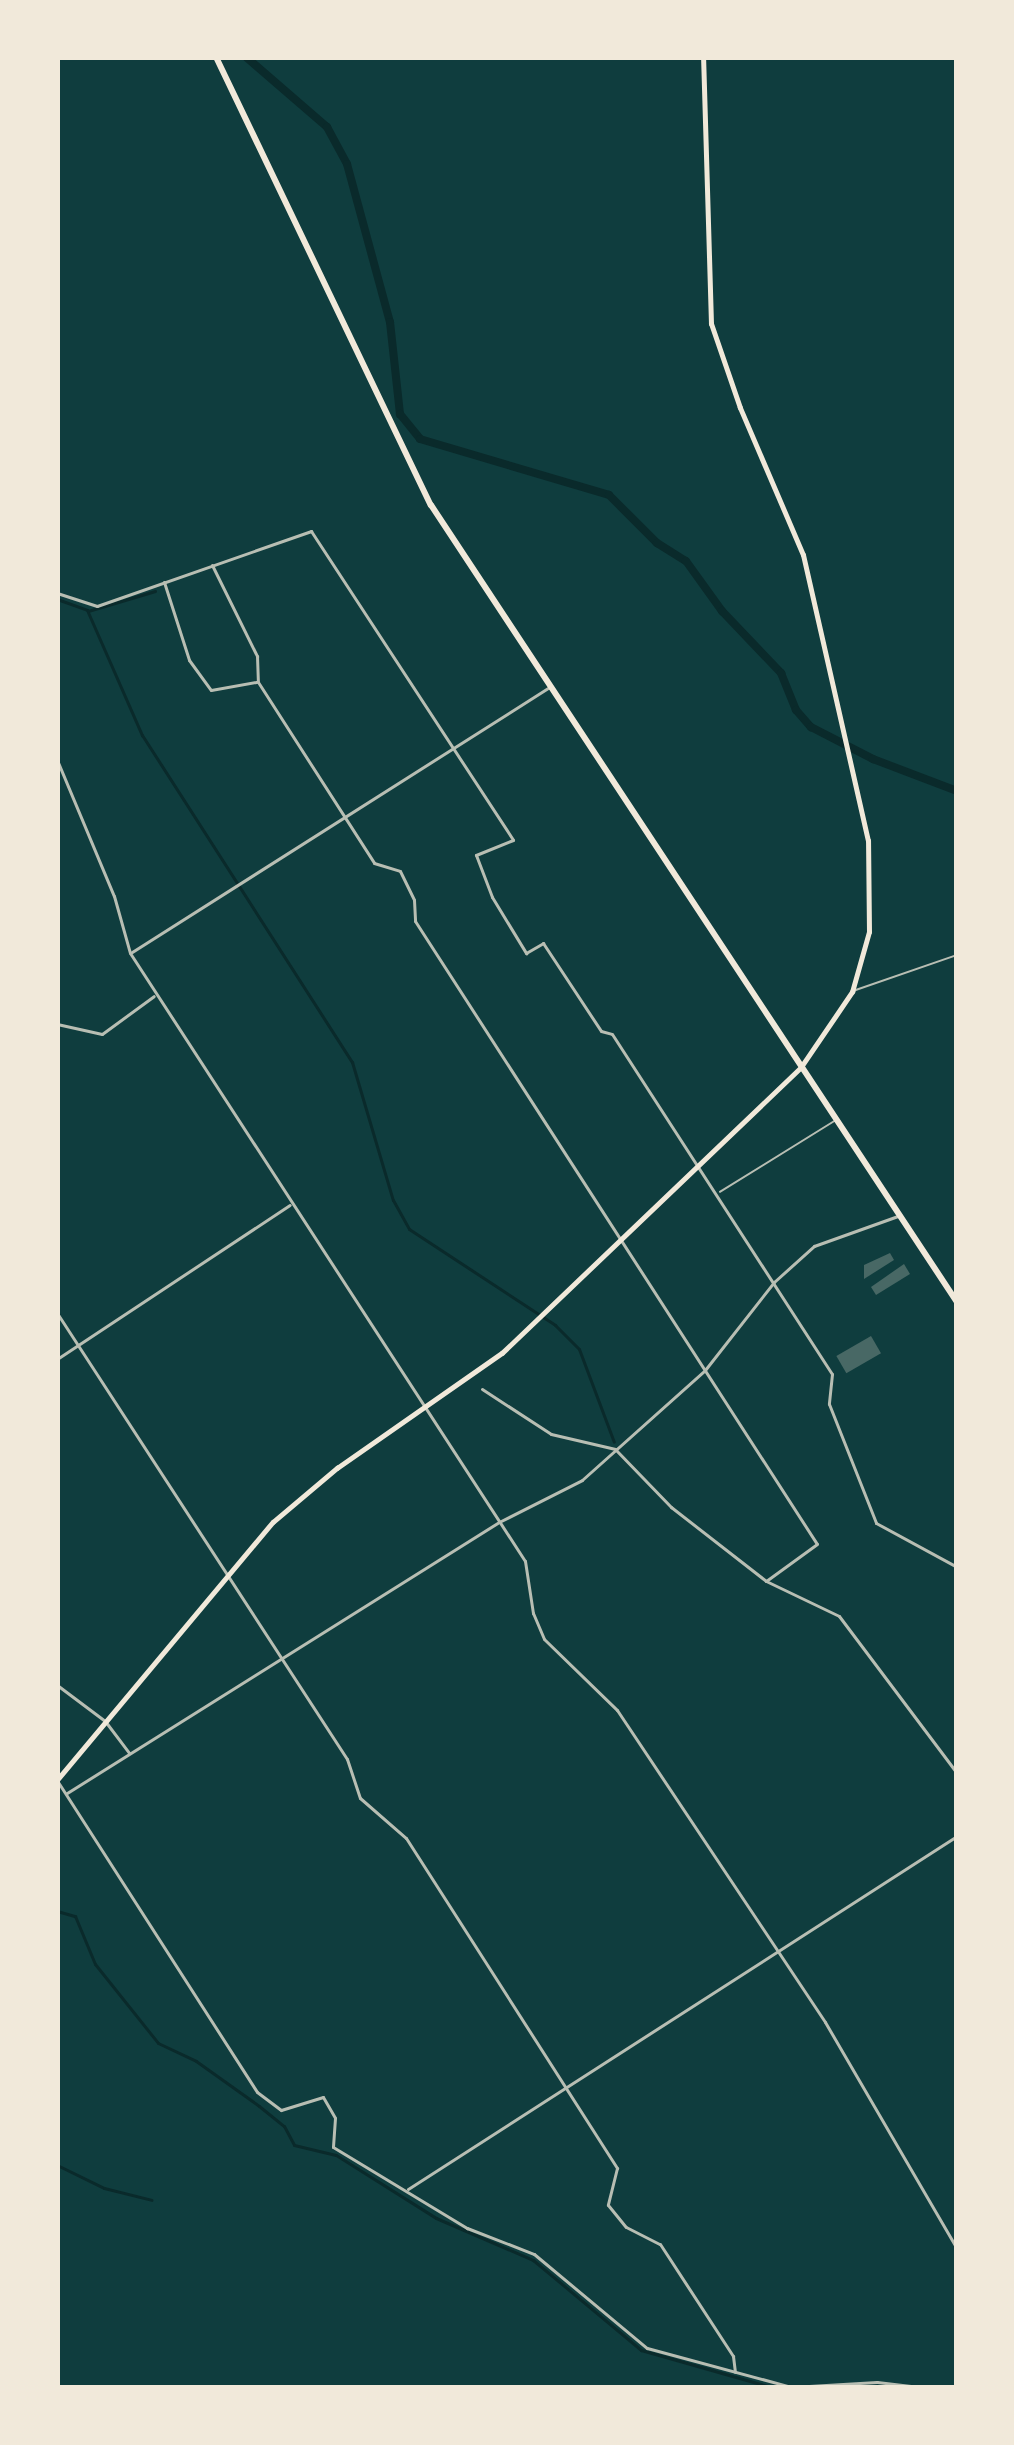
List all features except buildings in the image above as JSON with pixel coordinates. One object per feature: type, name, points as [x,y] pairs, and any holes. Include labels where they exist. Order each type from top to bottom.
[{"type":"main road","points":[[216,57],[431,505],[957,1302]]},
{"type":"main road","points":[[57,1780],[227,1573],[294,1502],[502,1353],[801,1067],[852,992],[865,956],[872,905],[868,842],[803,555],[740,408],[711,324],[703,57]]},
{"type":"street","points":[[57,593],[98,606],[311,531],[513,840],[476,855],[492,897],[526,953],[543,943],[699,1165],[832,1374],[830,1404],[876,1522],[957,1567]]},
{"type":"street","points":[[212,565],[257,656],[258,682],[374,863],[400,871],[415,899],[415,921],[817,1544],[766,1580]]},
{"type":"street","points":[[163,581],[189,660],[211,690],[258,682]]},
{"type":"street","points":[[130,953],[549,686]]},
{"type":"street","points":[[57,760],[114,896],[130,953],[525,1561],[532,1613],[544,1639],[617,1710],[825,2021],[957,2248]]},
{"type":"street","points":[[57,1024],[102,1034],[156,995]]},
{"type":"street","points":[[57,1359],[291,1204]]},
{"type":"street","points":[[65,1794],[284,1661],[499,1522],[582,1480],[705,1370],[774,1282],[814,1246],[899,1215]]},
{"type":"street","points":[[57,1313],[346,1759],[360,1798],[407,1840],[617,2168],[608,2205],[626,2227],[661,2244],[733,2356],[735,2372]]},
{"type":"street","points":[[482,1389],[550,1434],[615,1449],[671,1507],[766,1580],[839,1616],[957,1773]]},
{"type":"street","points":[[57,1684],[105,1721],[130,1755]]},
{"type":"street","points":[[57,1780],[257,2092],[280,2110],[323,2097],[335,2118],[333,2147],[467,2228],[534,2254],[647,2348],[791,2387],[877,2382],[928,2388]]},
{"type":"street","points":[[406,2190],[774,1949],[957,1836]]},
{"type":"lane","points":[[852,992],[957,955]]},
{"type":"lane","points":[[716,1194],[836,1120]]},
{"type":"waterway","points":[[246,57],[327,127],[347,164],[390,322],[400,414],[420,439],[609,495],[657,543],[686,561],[722,611],[781,673],[796,710],[811,727],[873,759],[957,791]]},
{"type":"waterway","points":[[88,611],[155,591]]},
{"type":"waterway","points":[[57,599],[87,610],[142,735],[352,1062],[393,1200],[409,1229],[555,1325],[579,1349],[614,1442]]},
{"type":"waterway","points":[[57,1911],[75,1916],[95,1964],[158,2043],[196,2061],[259,2106],[284,2126],[294,2145],[336,2155],[436,2218],[533,2260],[641,2350],[774,2388]]},
{"type":"waterway","points":[[57,2165],[104,2188],[152,2200]]}]
